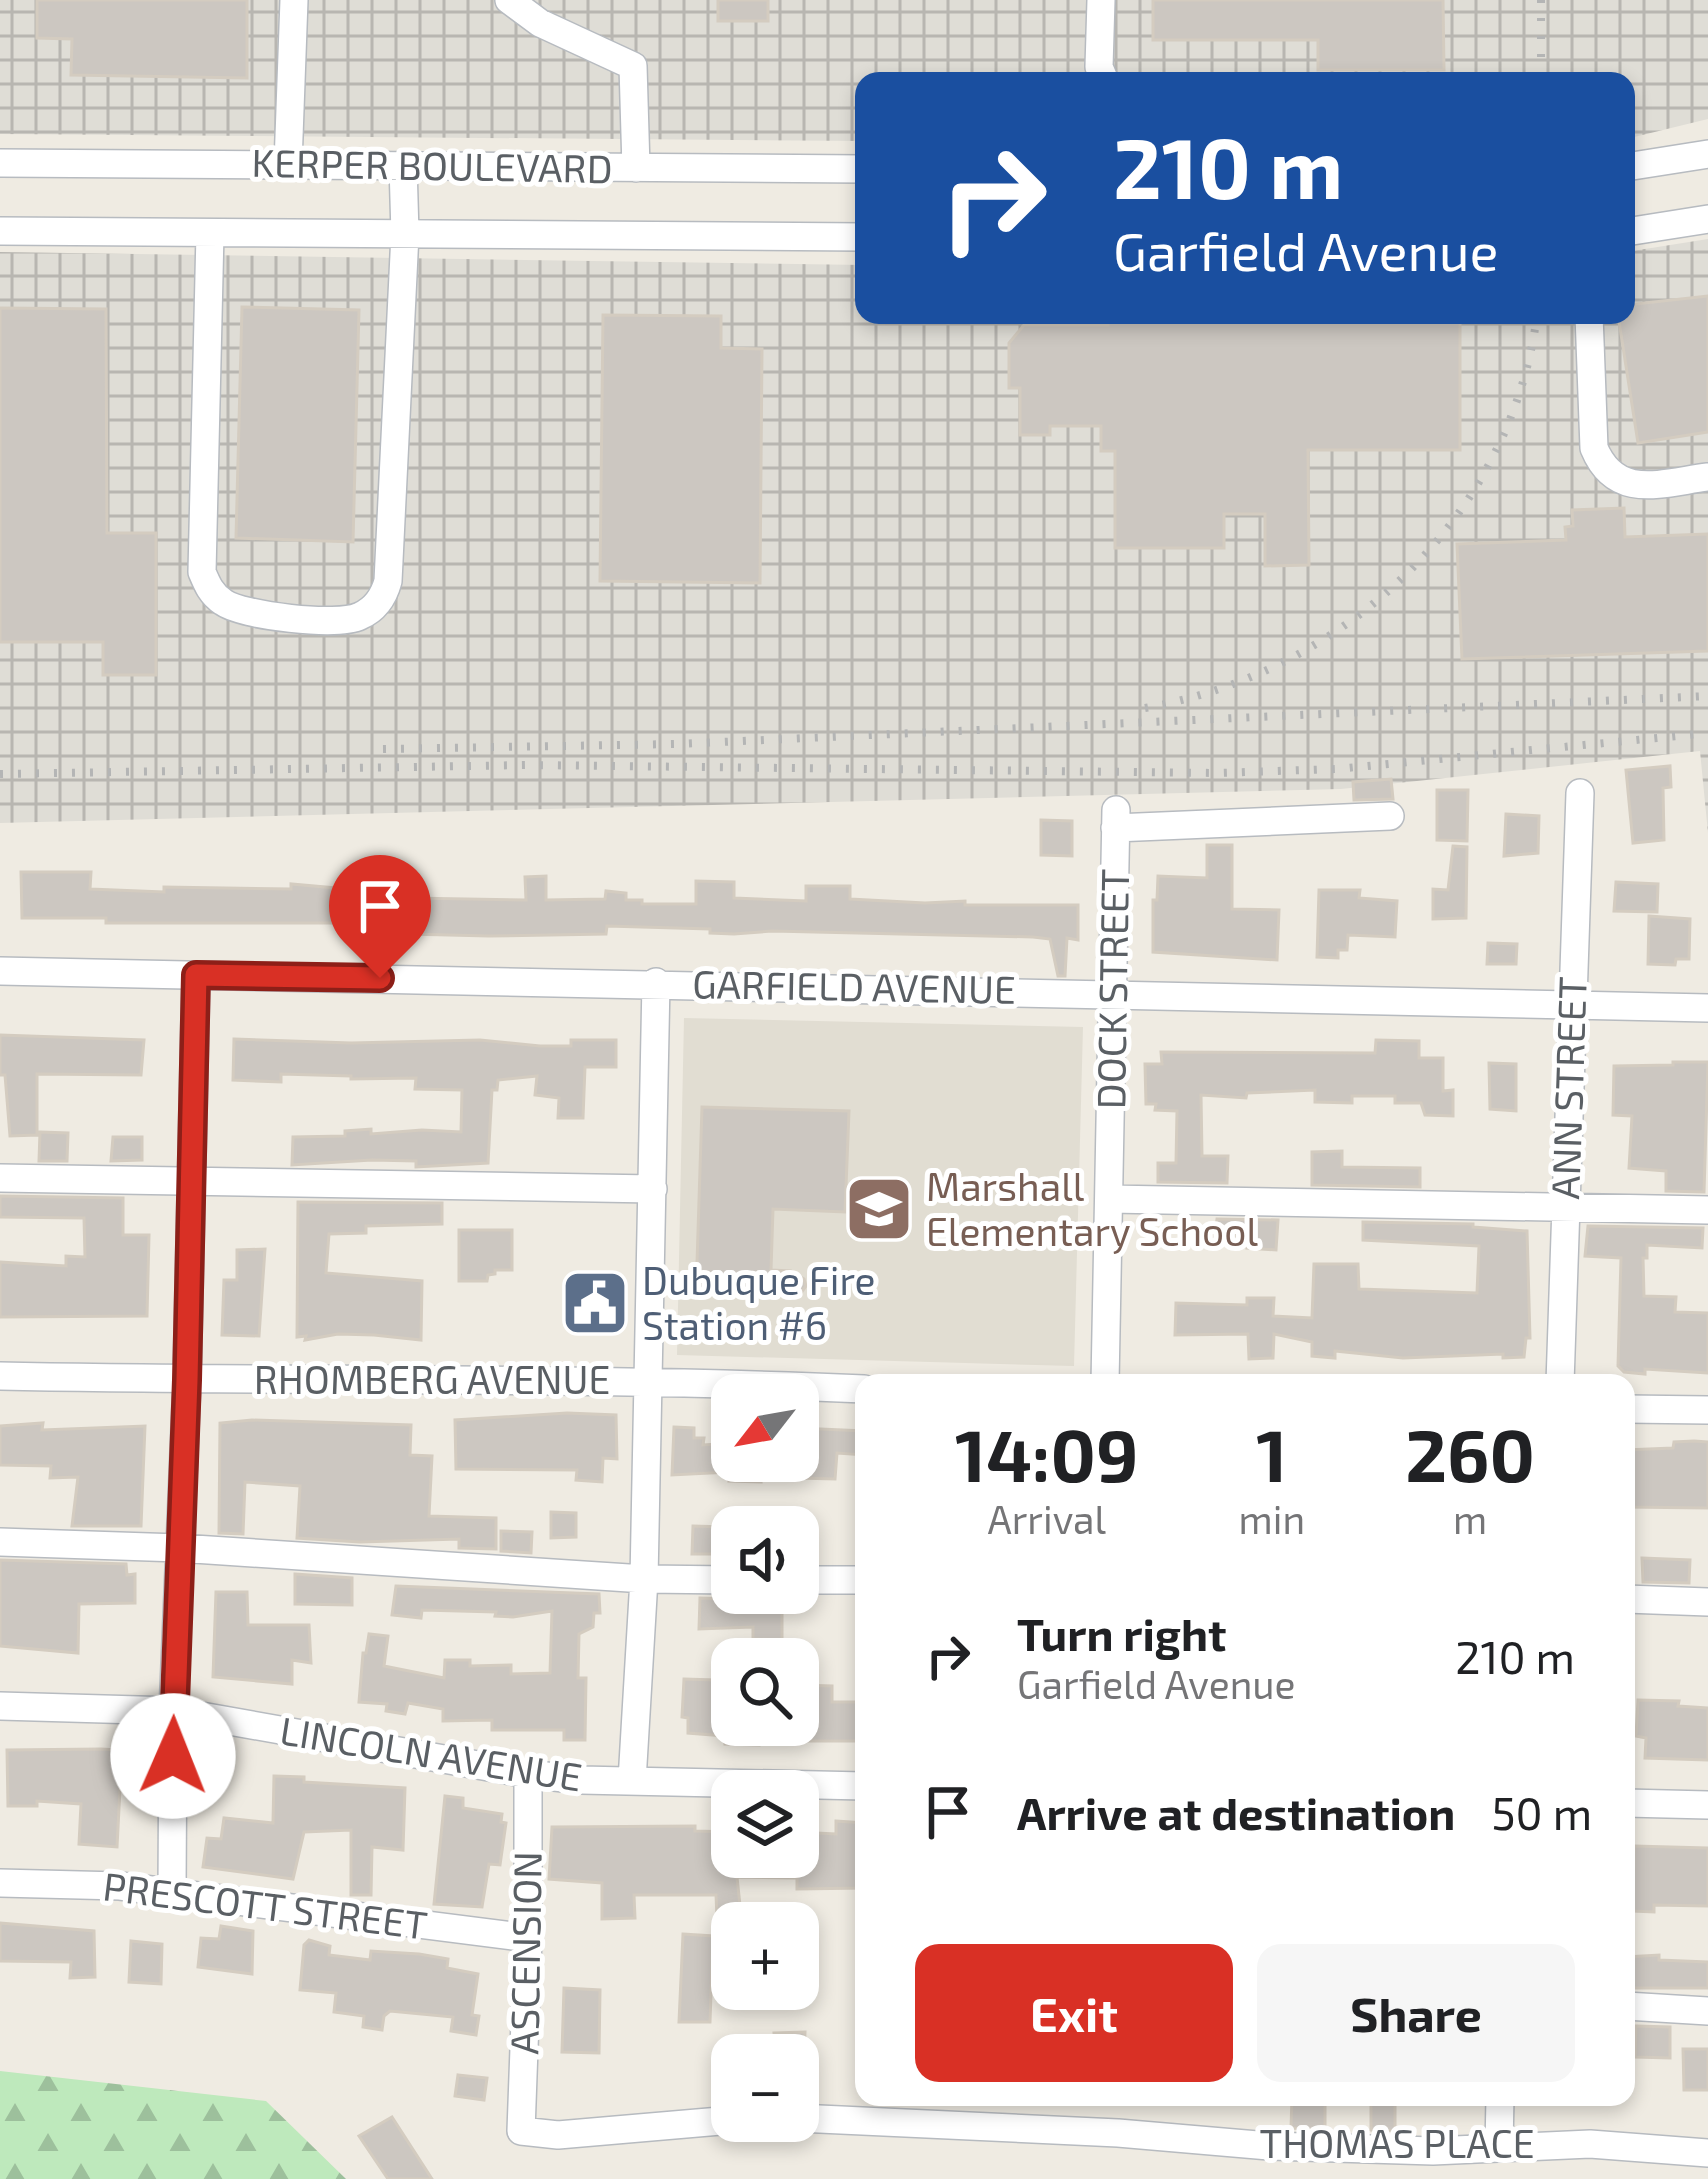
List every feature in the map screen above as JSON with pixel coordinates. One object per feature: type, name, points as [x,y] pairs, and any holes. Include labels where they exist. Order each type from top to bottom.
[{"type":"street","points":[[288,164],[294,0]]},
{"type":"street","points":[[509,0],[540,23],[633,66],[636,168]]},
{"type":"street","points":[[1101,0],[1101,72]]},
{"type":"street","points":[[1635,166],[1708,154]]},
{"type":"street","name":"KERPER BOULEVARD","points":[[0,163],[855,169]]},
{"type":"street","points":[[210,233],[202,572],[211,593],[239,610],[338,621],[358,618],[384,596],[388,581],[405,235],[403,165]]},
{"type":"street","points":[[1635,231],[1708,219]]},
{"type":"street","name":"KERPER BOULEVARD","points":[[0,231],[855,237]]},
{"type":"street","points":[[1588,324],[1594,448],[1602,468],[1616,479],[1639,486],[1708,477]]},
{"type":"street","name":"ANN STREET","points":[[1560,1374],[1580,793]]},
{"type":"street","name":"DOCK STREET","points":[[1105,1374],[1116,819],[1390,816]]},
{"type":"street","name":"GARFIELD AVENUE","points":[[0,971],[1708,1008]]},
{"type":"street","points":[[172,1892],[173,1711],[187,1380],[196,975]]},
{"type":"street","points":[[632,1781],[644,1579],[656,982]]},
{"type":"street","points":[[0,1178],[652,1189]]},
{"type":"street","points":[[1110,1198],[1708,1210]]},
{"type":"street","name":"RHOMBERG AVENUE","points":[[0,1376],[650,1379],[855,1389]]},
{"type":"street","points":[[1635,1408],[1708,1410]]},
{"type":"street","points":[[0,1542],[179,1547],[711,1580]]},
{"type":"street","points":[[819,1580],[855,1580]]},
{"type":"street","points":[[1635,1599],[1708,1602]]},
{"type":"street","name":"LINCOLN AVENUE","points":[[0,1706],[173,1711],[528,1774],[855,1786]]},
{"type":"street","name":"ASCENSION","points":[[528,1774],[521,2131],[558,2135],[711,2122]]},
{"type":"street","points":[[1635,1802],[1708,1805]]},
{"type":"street","name":"PRESCOTT STREET","points":[[0,1883],[172,1892],[528,1938]]},
{"type":"street","points":[[1635,2007],[1708,2011]]},
{"type":"street","points":[[1499,2147],[1500,2106]]},
{"type":"street","name":"THOMAS PLACE","points":[[819,2119],[1118,2132],[1269,2146],[1433,2150],[1589,2144],[1708,2152]]},
{"type":"shaded area","points":[[0,0],[1708,0],[1708,119],[1635,137],[1635,72],[855,72],[855,141],[0,134]]},
{"type":"shaded area","points":[[1708,239],[1708,833],[1700,751],[1341,789],[0,823],[0,252],[855,265],[855,324],[1635,324],[1635,251]]},
{"type":"shaded area","name":"Marshall Elementary School","points":[[684,1018],[1083,1027],[1074,1366],[677,1355]]},
{"type":"green space","points":[[0,2071],[266,2101],[346,2179],[0,2179]]},
{"type":"building","points":[[37,0],[247,0],[247,78],[71,75],[72,39],[37,38]]},
{"type":"building","points":[[718,0],[768,0],[768,21],[718,21]]},
{"type":"building","points":[[1153,0],[1443,0],[1444,70],[1318,70],[1318,40],[1153,40]]},
{"type":"building","points":[[1708,296],[1708,432],[1638,443],[1619,324],[1635,324],[1635,304]]},
{"type":"building","points":[[242,307],[359,310],[353,542],[236,538]]},
{"type":"building","points":[[0,308],[106,309],[107,533],[156,533],[156,675],[103,675],[103,642],[0,642]]},
{"type":"building","points":[[603,315],[721,316],[721,348],[762,349],[760,583],[600,581]]},
{"type":"building","points":[[1460,324],[1460,450],[1308,450],[1309,565],[1265,566],[1265,514],[1224,514],[1224,548],[1115,548],[1115,451],[1101,451],[1101,426],[1050,426],[1050,435],[1020,435],[1020,388],[1009,388],[1009,343],[1024,325]]},
{"type":"building","points":[[1624,508],[1625,537],[1708,534],[1708,651],[1462,659],[1457,544],[1566,540],[1565,527],[1573,526],[1572,510]]},
{"type":"building","points":[[1670,766],[1671,787],[1663,788],[1664,840],[1633,843],[1626,770]]},
{"type":"building","points":[[1391,779],[1393,799],[1354,800],[1353,782]]},
{"type":"building","points":[[1437,790],[1468,790],[1467,841],[1437,840]]},
{"type":"building","points":[[1506,814],[1539,816],[1538,853],[1504,856]]},
{"type":"building","points":[[1041,820],[1072,821],[1072,856],[1041,855]]},
{"type":"building","points":[[1207,845],[1232,845],[1232,909],[1279,910],[1277,960],[1153,952],[1158,876],[1207,878]]},
{"type":"building","points":[[1453,846],[1467,847],[1466,918],[1433,919],[1433,889],[1448,890]]},
{"type":"building","points":[[21,872],[91,872],[90,889],[291,889],[291,884],[369,891],[370,904],[410,904],[410,898],[526,900],[525,877],[546,876],[546,900],[605,899],[606,891],[626,893],[626,900],[642,900],[642,904],[696,904],[696,881],[734,882],[734,898],[806,901],[806,886],[850,886],[850,899],[1078,905],[1078,940],[1067,938],[1065,976],[1058,976],[1050,939],[1033,937],[734,934],[607,926],[606,934],[489,936],[368,933],[368,923],[106,923],[106,918],[22,918]]},
{"type":"building","points":[[1616,882],[1658,884],[1657,912],[1614,911]]},
{"type":"building","points":[[1319,890],[1360,890],[1359,898],[1397,901],[1395,937],[1348,935],[1347,950],[1338,950],[1338,958],[1317,957]]},
{"type":"building","points":[[1649,916],[1690,919],[1689,959],[1676,959],[1675,965],[1648,964]]},
{"type":"building","points":[[1488,943],[1517,944],[1516,964],[1487,964]]},
{"type":"building","points":[[0,1035],[144,1040],[141,1075],[37,1074],[37,1135],[10,1136],[5,1075],[0,1075]]},
{"type":"building","points":[[234,1039],[480,1040],[540,1046],[616,1040],[616,1067],[585,1067],[583,1118],[558,1118],[559,1098],[535,1095],[537,1076],[498,1080],[497,1090],[492,1090],[488,1163],[416,1167],[416,1161],[372,1160],[292,1165],[293,1137],[345,1136],[345,1131],[371,1129],[371,1134],[461,1132],[462,1090],[415,1089],[416,1078],[281,1074],[281,1082],[233,1080]]},
{"type":"building","points":[[1376,1040],[1419,1041],[1419,1058],[1443,1058],[1443,1091],[1453,1090],[1453,1116],[1425,1115],[1421,1103],[1395,1103],[1395,1096],[1352,1096],[1352,1103],[1315,1102],[1315,1090],[1247,1093],[1246,1098],[1201,1095],[1202,1156],[1228,1156],[1227,1183],[1158,1182],[1158,1163],[1176,1163],[1177,1111],[1155,1110],[1156,1104],[1146,1104],[1145,1064],[1162,1064],[1161,1052],[1375,1053]]},
{"type":"building","points":[[1708,1062],[1704,1192],[1666,1191],[1666,1171],[1629,1168],[1632,1116],[1613,1115],[1614,1066]]},
{"type":"building","points":[[1489,1063],[1516,1064],[1516,1111],[1490,1109]]},
{"type":"building","points":[[702,1107],[849,1111],[845,1212],[773,1209],[771,1270],[791,1271],[804,1279],[806,1286],[799,1296],[696,1294]]},
{"type":"building","points":[[40,1132],[68,1133],[67,1161],[39,1161]]},
{"type":"building","points":[[113,1137],[142,1137],[142,1160],[111,1161]]},
{"type":"building","points":[[1342,1151],[1342,1167],[1420,1168],[1420,1187],[1312,1185],[1312,1152]]},
{"type":"building","points":[[0,1196],[123,1198],[123,1235],[149,1235],[147,1316],[0,1317],[0,1262],[66,1266],[66,1256],[85,1257],[84,1218],[0,1217]]},
{"type":"building","points":[[298,1202],[442,1203],[442,1224],[366,1226],[366,1233],[329,1234],[326,1273],[422,1281],[421,1340],[338,1334],[297,1337]]},
{"type":"building","points":[[1217,1219],[1278,1220],[1276,1250],[1247,1248],[1248,1236],[1215,1236]]},
{"type":"building","points":[[1363,1222],[1473,1224],[1527,1231],[1530,1338],[1526,1338],[1524,1357],[1403,1358],[1335,1351],[1335,1358],[1312,1356],[1312,1342],[1274,1334],[1273,1358],[1249,1359],[1248,1334],[1175,1335],[1176,1303],[1247,1305],[1247,1298],[1274,1298],[1273,1316],[1312,1318],[1314,1264],[1358,1264],[1359,1289],[1477,1293],[1479,1246],[1363,1240]]},
{"type":"building","points":[[1588,1226],[1703,1228],[1702,1248],[1647,1245],[1644,1296],[1676,1297],[1675,1312],[1708,1313],[1708,1373],[1645,1369],[1645,1374],[1624,1372],[1618,1366],[1621,1258],[1585,1256]]},
{"type":"building","points":[[459,1230],[512,1230],[512,1270],[495,1270],[487,1281],[459,1281]]},
{"type":"building","points":[[265,1249],[259,1336],[222,1335],[224,1280],[237,1280],[237,1250]]},
{"type":"building","name":"Dubuque Fire Station #6","points":[[584,1273],[611,1274],[607,1333],[580,1332]]},
{"type":"building","points":[[616,1415],[617,1459],[603,1458],[602,1482],[576,1480],[577,1470],[456,1469],[455,1420]]},
{"type":"building","points":[[43,1423],[42,1430],[145,1426],[141,1526],[72,1526],[78,1477],[50,1478],[51,1466],[0,1465],[0,1426]]},
{"type":"building","points":[[220,1423],[411,1425],[410,1455],[432,1456],[429,1516],[496,1518],[496,1549],[459,1548],[459,1539],[360,1542],[297,1538],[300,1486],[245,1482],[243,1534],[219,1533]]},
{"type":"building","points":[[674,1427],[694,1428],[694,1438],[711,1444],[711,1473],[672,1475]]},
{"type":"building","points":[[819,1429],[855,1431],[855,1454],[837,1453],[835,1479],[819,1479]]},
{"type":"building","points":[[1674,1442],[1708,1442],[1708,1508],[1635,1507],[1635,1450],[1673,1448]]},
{"type":"building","points":[[551,1512],[576,1513],[576,1537],[551,1538]]},
{"type":"building","points":[[693,1526],[711,1527],[711,1554],[692,1554]]},
{"type":"building","points":[[501,1531],[532,1532],[531,1553],[501,1551]]},
{"type":"building","points":[[1642,1558],[1690,1560],[1689,1583],[1643,1582]]},
{"type":"building","points":[[0,1560],[126,1564],[127,1575],[135,1574],[135,1603],[79,1604],[78,1653],[0,1646]]},
{"type":"building","points":[[295,1574],[352,1578],[352,1605],[295,1604]]},
{"type":"building","points":[[396,1586],[599,1594],[600,1613],[594,1613],[593,1627],[579,1634],[578,1678],[586,1678],[585,1740],[564,1740],[564,1730],[492,1730],[492,1720],[443,1721],[443,1709],[408,1703],[405,1714],[386,1711],[387,1704],[359,1702],[369,1634],[388,1636],[384,1666],[444,1678],[445,1660],[470,1660],[470,1666],[511,1665],[511,1674],[550,1673],[552,1611],[513,1617],[495,1616],[496,1612],[422,1610],[421,1618],[392,1615]]},
{"type":"building","points":[[216,1592],[247,1592],[248,1625],[309,1625],[311,1663],[292,1660],[292,1684],[213,1677]]},
{"type":"building","points":[[700,1598],[711,1598],[711,1614],[782,1614],[782,1638],[753,1638],[753,1627],[699,1629]]},
{"type":"building","points":[[684,1679],[711,1680],[711,1735],[688,1733],[688,1718],[682,1717]]},
{"type":"building","points":[[819,1686],[832,1686],[832,1702],[855,1702],[855,1741],[819,1741]]},
{"type":"building","points":[[1638,1700],[1679,1701],[1678,1706],[1708,1708],[1708,1760],[1645,1758],[1646,1738],[1636,1736]]},
{"type":"building","points":[[7,1750],[135,1751],[132,1784],[120,1789],[117,1847],[79,1844],[81,1804],[37,1801],[37,1806],[8,1806]]},
{"type":"building","points":[[274,1776],[405,1788],[403,1850],[372,1847],[371,1895],[351,1895],[351,1830],[304,1832],[293,1879],[203,1867],[207,1838],[221,1839],[224,1818],[273,1823]]},
{"type":"building","points":[[445,1796],[463,1798],[463,1808],[502,1814],[501,1822],[506,1823],[500,1865],[489,1864],[482,1907],[434,1904]]},
{"type":"building","points":[[836,1821],[855,1822],[855,1888],[797,1889],[797,1878],[819,1878],[819,1833],[836,1834]]},
{"type":"building","points":[[695,1826],[695,1831],[711,1831],[711,1878],[737,1878],[740,1902],[716,1902],[716,1895],[634,1895],[635,1918],[602,1919],[602,1883],[549,1879],[552,1827]]},
{"type":"building","points":[[1635,1846],[1708,1848],[1708,1906],[1654,1905],[1654,1912],[1635,1911]]},
{"type":"building","points":[[0,1923],[94,1931],[95,1977],[70,1978],[71,1962],[0,1961]]},
{"type":"building","points":[[221,1926],[253,1931],[252,1974],[198,1967],[201,1938],[219,1939]]},
{"type":"building","points":[[683,1934],[711,1936],[710,2022],[679,2022]]},
{"type":"building","points":[[309,1940],[330,1946],[329,1955],[370,1960],[371,1951],[419,1954],[448,1959],[447,1968],[478,1974],[472,2015],[479,2016],[476,2035],[451,2031],[453,2017],[390,2011],[382,2030],[363,2027],[364,2016],[334,2012],[336,1993],[300,1990],[304,1945]]},
{"type":"building","points":[[131,1941],[162,1944],[161,1984],[129,1982]]},
{"type":"building","points":[[1635,1956],[1708,1962],[1708,1988],[1635,1988]]},
{"type":"building","points":[[564,1988],[600,1990],[599,2053],[562,2052]]},
{"type":"building","points":[[1636,2026],[1670,2027],[1670,2058],[1635,2057]]},
{"type":"building","points":[[1683,2049],[1708,2049],[1708,2090],[1684,2090]]},
{"type":"building","points":[[458,2075],[487,2078],[484,2100],[455,2096]]},
{"type":"building","points":[[1292,2106],[1325,2106],[1325,2130],[1291,2128]]},
{"type":"building","points":[[1371,2106],[1395,2106],[1395,2131],[1371,2130]]},
{"type":"building","points":[[392,2117],[432,2179],[388,2179],[359,2136]]},
{"type":"railway","points":[[1541,0],[1541,72]]},
{"type":"railway","points":[[1145,708],[1218,689],[1287,660],[1350,622],[1406,574],[1454,519],[1493,457],[1521,389],[1535,324]]},
{"type":"railway","points":[[383,749],[678,744],[1708,696]]},
{"type":"railway","points":[[0,774],[528,765],[1217,773],[1336,769],[1708,733]]},
{"type":"place","name":"Marshall Elementary School","points":[[879,1209]]},
{"type":"place","name":"Dubuque Fire Station #6","points":[[595,1303]]},
{"type":"route","points":[[173,1756],[196,975],[380,978]]}]
